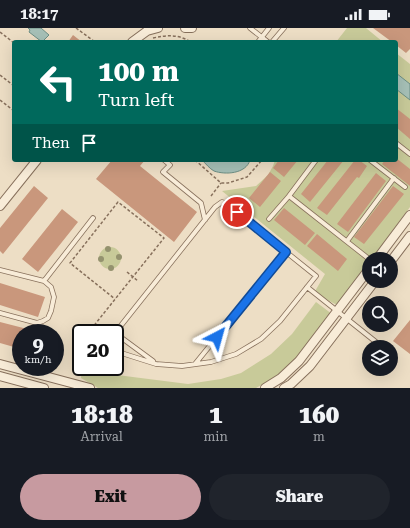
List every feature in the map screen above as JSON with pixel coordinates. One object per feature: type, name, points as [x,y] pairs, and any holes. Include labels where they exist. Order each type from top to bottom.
[{"type":"street","points":[[135,40],[144,33],[158,28]]},
{"type":"street","points":[[185,28],[192,28]]},
{"type":"street","points":[[0,206],[35,162]]},
{"type":"street","points":[[382,252],[410,215]]},
{"type":"street","points":[[398,252],[410,236]]},
{"type":"street","points":[[265,388],[280,378],[299,361],[362,278]]},
{"type":"street","points":[[284,388],[291,384],[310,366],[370,288]]},
{"type":"street","points":[[0,364],[65,385],[90,388]]},
{"type":"street","points":[[0,376],[44,388]]},
{"type":"lane","points":[[250,28],[266,40]]},
{"type":"lane","points":[[260,40],[269,28]]},
{"type":"lane","points":[[274,40],[284,28]]},
{"type":"lane","points":[[398,145],[410,154]]},
{"type":"lane","points":[[166,162],[170,165],[164,172],[201,203],[205,220]]},
{"type":"lane","points":[[270,219],[314,162]]},
{"type":"lane","points":[[373,162],[405,187]]},
{"type":"lane","points":[[347,241],[394,178]]},
{"type":"lane","points":[[289,196],[362,253]]},
{"type":"lane","points":[[122,324],[205,220],[222,202],[316,276],[280,321],[261,339],[236,354],[211,362],[182,366],[156,364],[124,355]]},
{"type":"lane","points":[[44,281],[93,218]]},
{"type":"lane","points":[[195,364],[286,252]]},
{"type":"lane","points":[[0,270],[44,281],[51,287],[54,297],[48,318],[37,323],[0,313]]},
{"type":"lane","points":[[307,287],[374,340]]},
{"type":"lane","points":[[124,340],[156,364]]},
{"type":"path","points":[[76,28],[92,40]]},
{"type":"path","points":[[0,32],[12,41]]},
{"type":"path","points":[[153,38],[174,35],[187,40]]},
{"type":"path","points":[[0,75],[12,84]]},
{"type":"path","points":[[0,100],[12,110]]},
{"type":"path","points":[[197,162],[221,183],[228,183],[247,177],[260,162]]},
{"type":"path","points":[[211,196],[221,183]]},
{"type":"path","points":[[95,324],[164,238],[118,202],[70,263],[115,299]]},
{"type":"path","points":[[126,272],[138,282]]},
{"type":"green space","points":[[347,28],[366,28],[381,40],[338,40]]},
{"type":"green space","points":[[398,55],[410,64],[410,207],[377,252],[362,252],[362,272],[337,305],[314,293],[325,274],[222,191],[256,186],[268,175],[274,162],[398,162]]},
{"type":"green space","points":[[110,247],[118,250],[121,258],[118,266],[110,269],[102,266],[99,258],[102,250]]},
{"type":"green space","points":[[316,302],[332,314],[304,352],[274,378],[256,388],[98,388],[81,378],[81,376],[124,376],[188,384],[221,379],[241,373],[271,354],[292,334]]},
{"type":"water","points":[[28,28],[41,28],[49,35],[44,40],[39,40],[29,32],[30,30]]},
{"type":"water","points":[[398,75],[410,84],[410,100],[398,91]]},
{"type":"water","points":[[204,162],[249,162],[248,165],[240,171],[229,173],[214,171]]},
{"type":"building","points":[[373,28],[410,28],[410,49],[406,53],[398,47],[398,40],[389,40]]},
{"type":"building","points":[[73,35],[79,40],[69,40]]},
{"type":"building","points":[[398,110],[410,119],[410,139],[398,129]]},
{"type":"building","points":[[398,160],[410,169],[410,186],[382,164],[384,162],[398,162]]},
{"type":"building","points":[[110,162],[143,162],[140,166],[197,212],[174,242],[96,179]]},
{"type":"building","points":[[278,162],[296,162],[284,177],[273,168]]},
{"type":"building","points":[[326,162],[342,162],[310,202],[301,194]]},
{"type":"building","points":[[353,162],[362,162],[367,166],[359,178],[357,177],[327,215],[317,208]]},
{"type":"building","points":[[270,172],[281,181],[260,207],[249,198]]},
{"type":"building","points":[[376,173],[386,181],[348,232],[337,224]]},
{"type":"building","points":[[34,186],[48,198],[3,254],[0,251],[0,228]]},
{"type":"building","points":[[393,186],[404,194],[364,244],[354,237]]},
{"type":"building","points":[[284,208],[315,233],[305,245],[274,220]]},
{"type":"building","points":[[62,209],[78,222],[38,272],[22,259]]},
{"type":"building","points":[[317,234],[347,259],[338,271],[307,246]]},
{"type":"building","points":[[0,283],[45,297],[38,317],[0,305]]},
{"type":"building","points":[[410,320],[410,354],[398,345],[398,340],[394,340]]},
{"type":"building","points":[[0,322],[12,325],[12,346],[0,343]]},
{"type":"route","points":[[217,337],[286,252],[237,212]]}]
